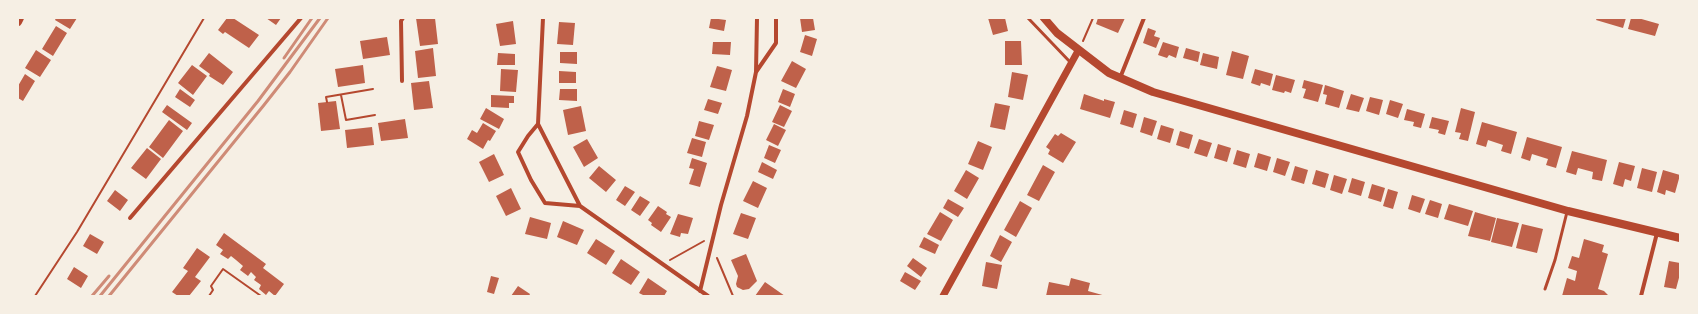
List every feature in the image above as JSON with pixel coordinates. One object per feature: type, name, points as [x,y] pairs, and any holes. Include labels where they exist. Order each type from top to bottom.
[{"type":"main road","points":[[18,22],[20,18]]},
{"type":"main road","points":[[1044,18],[1057,33],[1078,51],[1110,73],[1153,92],[1568,211],[1680,238]]},
{"type":"street","points":[[130,218],[301,18]]},
{"type":"street","points":[[402,80],[401,21],[403,18]]},
{"type":"street","points":[[543,18],[538,124],[580,206],[708,296]]},
{"type":"street","points":[[700,291],[721,205],[747,116],[756,72],[757,18]]},
{"type":"street","points":[[756,72],[776,43],[776,18]]},
{"type":"street","points":[[1120,78],[1144,18]]},
{"type":"street","points":[[943,296],[1078,51]]},
{"type":"street","points":[[538,124],[518,152],[531,180],[545,203],[580,206]]},
{"type":"street","points":[[1641,296],[1657,233]]},
{"type":"lane","points":[[1028,18],[1072,64]]},
{"type":"lane","points":[[1545,289],[1555,260],[1568,211]]},
{"type":"path","points":[[35,296],[77,232],[204,18]]},
{"type":"path","points":[[1078,51],[1093,18]]},
{"type":"path","points":[[326,102],[326,97],[373,89]]},
{"type":"path","points":[[341,94],[346,120],[375,115]]},
{"type":"path","points":[[662,264],[711,237]]},
{"type":"path","points":[[711,246],[733,296]]},
{"type":"path","points":[[209,296],[213,290],[212,286],[222,269],[261,296]]},
{"type":"building","points":[[56,18],[77,18],[70,29],[55,20]]},
{"type":"building","points":[[227,18],[233,18],[259,35],[249,48],[225,32],[223,34],[218,30]]},
{"type":"building","points":[[266,18],[281,18],[276,25]]},
{"type":"building","points":[[416,18],[435,18],[438,44],[420,46]]},
{"type":"building","points":[[711,18],[726,20],[724,31],[709,28]]},
{"type":"building","points":[[800,18],[813,18],[815,30],[802,32]]},
{"type":"building","points":[[988,18],[1005,18],[1008,31],[993,35]]},
{"type":"building","points":[[1098,18],[1125,18],[1118,33],[1096,24]]},
{"type":"building","points":[[1597,18],[1626,18],[1623,28],[1596,20]]},
{"type":"building","points":[[1631,18],[1638,18],[1659,24],[1655,36],[1628,29]]},
{"type":"building","points":[[513,21],[516,44],[500,46],[496,24]]},
{"type":"building","points":[[559,22],[575,23],[573,45],[557,44]]},
{"type":"building","points":[[56,26],[67,33],[53,56],[42,49]]},
{"type":"building","points":[[1148,28],[1156,31],[1154,36],[1160,38],[1156,48],[1143,43]]},
{"type":"building","points":[[805,35],[817,39],[812,56],[800,52]]},
{"type":"building","points":[[387,37],[390,55],[363,59],[360,41]]},
{"type":"building","points":[[1005,41],[1021,41],[1022,65],[1005,65]]},
{"type":"building","points":[[713,42],[731,42],[730,55],[712,54]]},
{"type":"building","points":[[1163,42],[1179,47],[1176,58],[1169,55],[1167,58],[1158,55]]},
{"type":"building","points":[[433,48],[436,76],[418,78],[415,51]]},
{"type":"building","points":[[1186,48],[1200,52],[1198,62],[1183,58]]},
{"type":"building","points":[[36,50],[51,60],[40,77],[25,68]]},
{"type":"building","points":[[1232,51],[1249,56],[1243,79],[1226,75]]},
{"type":"building","points":[[560,52],[577,52],[577,64],[560,63]]},
{"type":"building","points":[[209,53],[233,72],[223,85],[209,76],[210,74],[199,66]]},
{"type":"building","points":[[498,53],[515,54],[515,65],[497,65]]},
{"type":"building","points":[[1203,53],[1219,57],[1217,69],[1200,65]]},
{"type":"building","points":[[792,61],[806,69],[796,88],[781,81]]},
{"type":"building","points":[[192,65],[207,76],[193,95],[178,83]]},
{"type":"building","points":[[363,65],[365,83],[338,87],[335,69]]},
{"type":"building","points":[[717,66],[732,70],[726,91],[710,87]]},
{"type":"building","points":[[501,69],[518,70],[516,92],[500,91]]},
{"type":"building","points":[[1255,69],[1273,74],[1270,86],[1261,83],[1260,86],[1251,83]]},
{"type":"building","points":[[559,71],[576,72],[576,83],[559,83]]},
{"type":"building","points":[[1012,72],[1028,75],[1023,100],[1008,97]]},
{"type":"building","points":[[25,74],[35,81],[23,101],[18,98],[18,86]]},
{"type":"building","points":[[1276,75],[1295,80],[1291,93],[1272,90]]},
{"type":"building","points":[[1304,80],[1323,85],[1318,102],[1303,98],[1306,89],[1302,88]]},
{"type":"building","points":[[429,81],[433,108],[414,110],[411,83]]},
{"type":"building","points":[[1325,85],[1344,91],[1339,108],[1325,104],[1327,95],[1323,94]]},
{"type":"building","points":[[180,89],[195,100],[190,107],[175,97]]},
{"type":"building","points":[[560,89],[577,89],[577,101],[559,100]]},
{"type":"building","points":[[783,89],[795,94],[790,107],[778,102]]},
{"type":"building","points":[[1084,94],[1104,101],[1104,99],[1115,102],[1110,118],[1080,109]]},
{"type":"building","points":[[1351,94],[1364,98],[1359,112],[1346,109]]},
{"type":"building","points":[[491,95],[514,96],[514,103],[509,103],[509,108],[491,107]]},
{"type":"building","points":[[1370,97],[1383,100],[1379,115],[1366,111]]},
{"type":"building","points":[[708,99],[722,103],[718,114],[704,110]]},
{"type":"building","points":[[1390,100],[1403,104],[1398,118],[1386,114]]},
{"type":"building","points":[[336,101],[340,129],[321,131],[318,103]]},
{"type":"building","points":[[995,103],[1010,106],[1005,130],[990,127]]},
{"type":"building","points":[[167,105],[192,123],[187,130],[162,112]]},
{"type":"building","points":[[780,105],[792,111],[784,127],[772,122]]},
{"type":"building","points":[[581,106],[586,131],[568,135],[563,110]]},
{"type":"building","points":[[486,108],[504,119],[499,129],[480,119]]},
{"type":"building","points":[[1461,108],[1475,112],[1468,141],[1459,139],[1461,133],[1455,132]]},
{"type":"building","points":[[1407,109],[1425,114],[1421,128],[1413,126],[1414,122],[1404,120]]},
{"type":"building","points":[[1124,110],[1137,114],[1133,128],[1120,124]]},
{"type":"building","points":[[1144,117],[1157,121],[1152,136],[1140,132]]},
{"type":"building","points":[[1432,117],[1449,121],[1445,135],[1438,133],[1439,130],[1429,128]]},
{"type":"building","points":[[405,119],[408,138],[381,141],[378,123]]},
{"type":"building","points":[[169,120],[183,131],[163,158],[149,147]]},
{"type":"building","points":[[699,121],[714,125],[709,140],[695,136]]},
{"type":"building","points":[[1482,122],[1517,132],[1511,154],[1501,151],[1503,145],[1488,140],[1486,147],[1476,144]]},
{"type":"building","points":[[483,123],[496,131],[490,141],[488,140],[483,149],[467,139],[472,130],[477,133]]},
{"type":"building","points":[[774,124],[786,130],[778,146],[766,140]]},
{"type":"building","points":[[1161,125],[1174,129],[1170,143],[1157,139]]},
{"type":"building","points":[[372,127],[374,145],[347,148],[345,130]]},
{"type":"building","points":[[1180,131],[1193,135],[1189,149],[1176,145]]},
{"type":"building","points":[[1061,133],[1076,142],[1063,163],[1048,154],[1050,150],[1046,147],[1055,134],[1058,136]]},
{"type":"building","points":[[1527,137],[1562,147],[1556,168],[1546,165],[1548,159],[1532,154],[1530,161],[1521,158]]},
{"type":"building","points":[[692,138],[706,142],[702,157],[687,153]]},
{"type":"building","points":[[587,139],[598,158],[584,167],[573,147]]},
{"type":"building","points":[[1199,139],[1212,143],[1207,157],[1194,153]]},
{"type":"building","points":[[978,141],[992,147],[983,170],[968,164]]},
{"type":"building","points":[[1218,144],[1231,148],[1227,162],[1214,158]]},
{"type":"building","points":[[769,145],[781,150],[775,163],[764,158]]},
{"type":"building","points":[[147,148],[161,159],[146,179],[131,168]]},
{"type":"building","points":[[1237,150],[1250,154],[1246,168],[1233,164]]},
{"type":"building","points":[[1572,151],[1607,160],[1602,181],[1592,179],[1593,172],[1578,168],[1576,175],[1566,172]]},
{"type":"building","points":[[1258,153],[1271,157],[1267,171],[1254,167]]},
{"type":"building","points":[[494,154],[504,175],[489,182],[479,162]]},
{"type":"building","points":[[692,158],[707,163],[700,187],[689,184],[694,169],[689,168]]},
{"type":"building","points":[[1277,158],[1290,162],[1285,176],[1273,172]]},
{"type":"building","points":[[762,162],[777,170],[773,179],[758,172]]},
{"type":"building","points":[[1619,162],[1635,166],[1631,181],[1625,179],[1623,187],[1613,184]]},
{"type":"building","points":[[1043,165],[1055,172],[1039,201],[1027,195]]},
{"type":"building","points":[[599,166],[616,180],[606,192],[589,178]]},
{"type":"building","points":[[1295,166],[1308,170],[1304,184],[1291,180]]},
{"type":"building","points":[[1642,168],[1657,172],[1652,192],[1637,188]]},
{"type":"building","points":[[966,170],[979,178],[967,199],[954,191]]},
{"type":"building","points":[[1316,170],[1329,174],[1325,188],[1312,184]]},
{"type":"building","points":[[1663,170],[1680,175],[1675,193],[1666,190],[1665,195],[1657,192]]},
{"type":"building","points":[[1334,175],[1347,179],[1342,194],[1330,190]]},
{"type":"building","points":[[1352,178],[1365,182],[1361,196],[1348,192]]},
{"type":"building","points":[[753,181],[767,188],[758,208],[743,201]]},
{"type":"building","points":[[1372,184],[1385,188],[1381,202],[1368,198]]},
{"type":"building","points":[[625,186],[635,192],[625,206],[616,200]]},
{"type":"building","points":[[511,188],[521,209],[506,216],[496,196]]},
{"type":"building","points":[[1388,189],[1398,192],[1393,209],[1383,206]]},
{"type":"building","points":[[115,190],[128,200],[120,211],[107,201]]},
{"type":"building","points":[[1412,195],[1425,199],[1420,213],[1408,209]]},
{"type":"building","points":[[640,196],[650,202],[640,216],[631,210]]},
{"type":"building","points":[[948,199],[964,208],[958,217],[943,208]]},
{"type":"building","points":[[1430,200],[1442,204],[1438,218],[1425,214]]},
{"type":"building","points":[[1020,201],[1032,208],[1016,237],[1004,230]]},
{"type":"building","points":[[1449,204],[1473,211],[1468,226],[1444,219]]},
{"type":"building","points":[[658,206],[667,212],[666,214],[671,217],[661,232],[651,225],[652,223],[648,220]]},
{"type":"building","points":[[940,212],[953,220],[941,241],[927,234]]},
{"type":"building","points":[[1475,212],[1496,218],[1490,241],[1468,236]]},
{"type":"building","points":[[741,213],[756,218],[748,239],[733,234]]},
{"type":"building","points":[[678,214],[693,218],[688,234],[681,233],[680,237],[670,234]]},
{"type":"building","points":[[530,217],[551,223],[547,239],[525,234]]},
{"type":"building","points":[[1497,218],[1519,223],[1512,247],[1491,242]]},
{"type":"building","points":[[563,221],[584,230],[577,245],[557,237]]},
{"type":"building","points":[[1522,224],[1543,229],[1537,253],[1516,248]]},
{"type":"building","points":[[224,233],[266,264],[263,268],[284,284],[275,296],[269,291],[266,295],[259,289],[261,285],[254,280],[256,277],[251,272],[248,276],[240,270],[243,266],[231,256],[228,259],[220,254],[223,250],[216,245]]},
{"type":"building","points":[[90,234],[104,242],[97,254],[83,246]]},
{"type":"building","points":[[1000,235],[1012,242],[1001,262],[990,256]]},
{"type":"building","points":[[924,237],[939,245],[935,254],[919,247]]},
{"type":"building","points":[[596,239],[615,251],[606,265],[587,253]]},
{"type":"building","points":[[1584,239],[1604,245],[1602,252],[1608,254],[1598,289],[1604,291],[1609,296],[1562,296],[1567,278],[1575,281],[1577,271],[1568,268],[1572,256],[1579,258]]},
{"type":"building","points":[[197,248],[210,257],[195,277],[201,281],[189,296],[178,296],[172,292],[188,271],[183,268]]},
{"type":"building","points":[[746,254],[757,281],[749,289],[743,290],[737,287],[736,284],[738,276],[731,260]]},
{"type":"building","points":[[913,258],[927,268],[921,277],[907,266]]},
{"type":"building","points":[[621,259],[640,272],[631,285],[612,273]]},
{"type":"building","points":[[1669,261],[1680,263],[1680,274],[1676,289],[1664,287]]},
{"type":"building","points":[[986,262],[1002,265],[997,289],[982,286]]},
{"type":"building","points":[[74,267],[88,276],[81,288],[67,279]]},
{"type":"building","points":[[905,272],[921,281],[915,290],[900,281]]},
{"type":"building","points":[[491,276],[499,278],[494,294],[487,292]]},
{"type":"building","points":[[648,278],[667,291],[664,296],[645,296],[639,293]]},
{"type":"building","points":[[1071,278],[1090,283],[1088,291],[1106,296],[1046,296],[1049,282],[1069,286]]},
{"type":"building","points":[[765,282],[785,296],[755,296]]},
{"type":"building","points":[[518,286],[530,294],[529,296],[511,296]]},
{"type":"railway","points":[[284,58],[312,18]]},
{"type":"railway","points":[[100,296],[258,101],[320,18]]},
{"type":"railway","points":[[109,296],[290,72],[328,18]]},
{"type":"railway","points":[[92,296],[109,276]]}]
